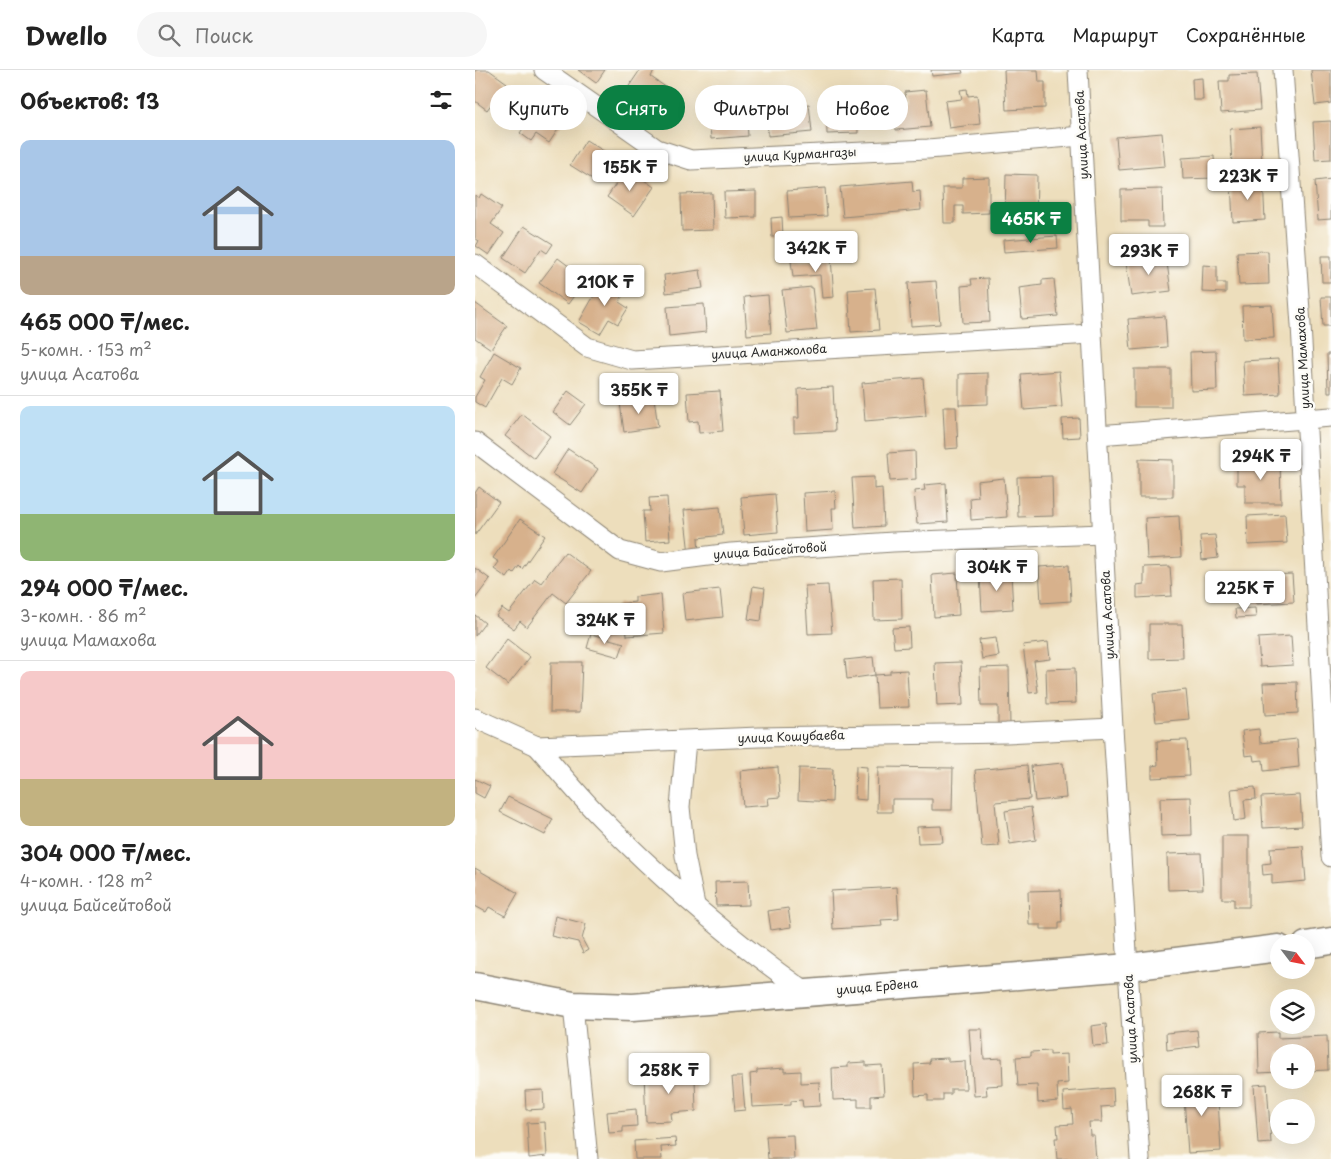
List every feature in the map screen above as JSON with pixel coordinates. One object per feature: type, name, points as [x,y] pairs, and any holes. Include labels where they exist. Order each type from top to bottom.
[{"type":"street","name":"улица Курмангазы","points":[[545,70],[657,149],[691,160],[927,149],[1082,136]]},
{"type":"street","name":"улица Асатова","points":[[1078,70],[1113,728],[1140,1159]]},
{"type":"street","name":"улица Мамахова","points":[[1283,70],[1306,418],[1331,857]]},
{"type":"street","name":"улица Аманжолова","points":[[475,264],[587,347],[632,360],[1093,334]]},
{"type":"street","points":[[1098,435],[1331,417]]},
{"type":"street","name":"улица Байсейтовой","points":[[475,442],[620,551],[661,562],[731,553],[893,542],[1103,534]]},
{"type":"street","name":"улица Кошубаева","points":[[475,718],[537,746],[686,742],[759,737],[1006,733],[1113,728]]},
{"type":"street","points":[[686,742],[680,807],[685,856],[695,905]]},
{"type":"street","points":[[537,746],[603,820],[695,905],[749,952],[807,993]]},
{"type":"street","points":[[1315,944],[1331,942]]},
{"type":"street","name":"улица Ердена","points":[[475,986],[573,1005],[633,1006],[1129,967],[1270,949]]},
{"type":"street","points":[[573,1005],[588,1159]]},
{"type":"building","points":[[475,70],[489,70],[507,83],[506,85],[490,85],[490,106],[487,110],[475,101]]},
{"type":"building","points":[[578,70],[605,70],[596,83]]},
{"type":"building","points":[[640,70],[654,70],[651,77],[663,85],[630,85]]},
{"type":"building","points":[[931,70],[962,70],[963,73],[932,76]]},
{"type":"building","points":[[1004,70],[1038,70],[1039,82],[1045,82],[1045,108],[1006,110]]},
{"type":"building","points":[[1311,70],[1331,70],[1331,103],[1315,105]]},
{"type":"building","points":[[1257,74],[1260,110],[1221,113],[1219,81],[1229,81],[1229,75]]},
{"type":"building","points":[[1202,78],[1203,100],[1193,100],[1192,79]]},
{"type":"building","points":[[967,89],[968,96],[977,95],[980,124],[949,128],[945,101],[962,99],[960,90]]},
{"type":"building","points":[[926,90],[930,127],[908,129],[908,92]]},
{"type":"building","points":[[807,104],[809,104],[812,132],[768,136],[768,130],[807,130]]},
{"type":"building","points":[[1331,121],[1331,159],[1315,160],[1313,122]]},
{"type":"building","points":[[1260,127],[1262,163],[1232,164],[1230,129]]},
{"type":"building","points":[[522,130],[558,130],[549,143],[536,134],[531,141],[520,133]]},
{"type":"building","points":[[710,130],[748,130],[748,136],[711,139]]},
{"type":"building","points":[[827,130],[858,130],[858,133],[827,134]]},
{"type":"building","points":[[1162,133],[1165,166],[1119,170],[1116,137]]},
{"type":"building","points":[[586,140],[610,155],[594,180],[570,165]]},
{"type":"building","points":[[1214,156],[1215,178],[1183,179],[1182,158]]},
{"type":"building","points":[[627,168],[654,187],[634,216],[607,197]]},
{"type":"building","points":[[1006,174],[1037,175],[1036,226],[1011,226],[1011,216],[1005,216]]},
{"type":"building","points":[[989,177],[989,213],[963,214],[963,206],[955,206],[955,223],[944,223],[943,188],[962,188],[962,178]]},
{"type":"building","points":[[1331,179],[1331,219],[1318,220],[1315,181]]},
{"type":"building","points":[[1263,180],[1265,220],[1233,222],[1231,182]]},
{"type":"building","points":[[912,181],[913,192],[920,191],[921,210],[843,217],[840,187]]},
{"type":"building","points":[[825,188],[827,216],[789,218],[787,191]]},
{"type":"building","points":[[1162,189],[1163,227],[1148,227],[1148,221],[1121,221],[1121,190]]},
{"type":"building","points":[[756,191],[756,217],[725,218],[724,192]]},
{"type":"building","points":[[712,193],[713,230],[682,231],[681,194]]},
{"type":"building","points":[[481,194],[502,208],[491,224],[504,233],[489,255],[476,246],[479,241],[475,238],[475,195],[479,198]]},
{"type":"building","points":[[782,217],[783,236],[772,237],[771,218]]},
{"type":"building","points":[[524,226],[553,244],[547,253],[541,249],[525,273],[503,258]]},
{"type":"building","points":[[1057,236],[1058,248],[1004,252],[1003,240]]},
{"type":"building","points":[[1268,251],[1269,284],[1239,285],[1237,252]]},
{"type":"building","points":[[1166,256],[1171,291],[1131,296],[1126,262]]},
{"type":"building","points":[[1321,256],[1331,256],[1331,282],[1322,282]]},
{"type":"building","points":[[558,258],[586,279],[568,304],[539,283]]},
{"type":"building","points":[[831,258],[834,297],[822,298],[820,275],[793,277],[791,261]]},
{"type":"building","points":[[1203,265],[1217,266],[1217,283],[1226,283],[1226,293],[1202,292]]},
{"type":"building","points":[[700,270],[703,288],[666,293],[664,275]]},
{"type":"building","points":[[604,278],[626,290],[619,302],[628,308],[618,324],[609,319],[600,334],[579,322]]},
{"type":"building","points":[[988,278],[990,322],[963,323],[961,286],[972,285],[971,279]]},
{"type":"building","points":[[1054,279],[1058,316],[1022,319],[1019,288],[1042,285],[1042,280]]},
{"type":"building","points":[[936,281],[940,324],[911,326],[908,283]]},
{"type":"building","points":[[812,287],[817,330],[787,333],[782,290]]},
{"type":"building","points":[[875,288],[879,330],[851,332],[848,290]]},
{"type":"building","points":[[768,295],[771,333],[747,335],[744,297]]},
{"type":"building","points":[[1321,297],[1331,297],[1331,326],[1323,326]]},
{"type":"building","points":[[475,303],[507,326],[491,349],[475,338]]},
{"type":"building","points":[[704,304],[706,332],[669,336],[667,307]]},
{"type":"building","points":[[1272,305],[1274,338],[1243,339],[1242,306]]},
{"type":"building","points":[[1165,316],[1167,347],[1131,350],[1128,319]]},
{"type":"building","points":[[1216,351],[1217,390],[1191,391],[1190,352]]},
{"type":"building","points":[[494,352],[521,368],[512,384],[502,378],[485,408],[475,402],[475,397],[485,380],[480,377]]},
{"type":"building","points":[[1327,354],[1331,354],[1331,392],[1328,392]]},
{"type":"building","points":[[1278,359],[1280,394],[1245,396],[1243,361]]},
{"type":"building","points":[[1134,369],[1171,369],[1171,407],[1134,407]]},
{"type":"building","points":[[1059,371],[1062,407],[1024,410],[1021,374]]},
{"type":"building","points":[[988,373],[988,404],[959,405],[959,374]]},
{"type":"building","points":[[923,378],[926,416],[865,421],[862,383]]},
{"type":"building","points":[[833,387],[835,431],[794,433],[794,418],[799,418],[798,389]]},
{"type":"building","points":[[568,391],[586,404],[570,425],[553,412]]},
{"type":"building","points":[[720,391],[723,431],[699,433],[698,421],[689,422],[687,393]]},
{"type":"building","points":[[654,398],[658,427],[624,432],[620,403]]},
{"type":"building","points":[[943,407],[956,407],[958,448],[945,449]]},
{"type":"building","points":[[522,414],[550,436],[534,458],[505,436]]},
{"type":"building","points":[[1079,418],[1080,437],[1063,438],[1062,419]]},
{"type":"building","points":[[568,449],[598,469],[582,493],[552,474]]},
{"type":"building","points":[[915,451],[916,479],[890,481],[888,453]]},
{"type":"building","points":[[1139,459],[1173,460],[1173,497],[1139,497]]},
{"type":"building","points":[[1280,459],[1281,503],[1245,503],[1245,485],[1237,485],[1237,466],[1243,465],[1242,460]]},
{"type":"building","points":[[1052,476],[1053,516],[1018,517],[1017,477]]},
{"type":"building","points":[[874,477],[874,489],[882,488],[884,526],[855,528],[852,478]]},
{"type":"building","points":[[1004,478],[1007,517],[971,520],[970,498],[978,497],[977,481]]},
{"type":"building","points":[[946,483],[948,522],[917,524],[914,491],[925,490],[924,485]]},
{"type":"building","points":[[479,487],[499,502],[475,535],[475,493]]},
{"type":"building","points":[[835,491],[836,508],[832,508],[833,530],[805,532],[803,493]]},
{"type":"building","points":[[775,494],[778,532],[744,535],[741,497]]},
{"type":"building","points":[[667,497],[670,540],[645,542],[643,511],[650,511],[649,498]]},
{"type":"building","points":[[720,507],[723,535],[698,538],[699,553],[689,554],[684,510]]},
{"type":"building","points":[[1285,514],[1287,543],[1248,545],[1247,516]]},
{"type":"building","points":[[1179,516],[1181,557],[1147,559],[1145,518]]},
{"type":"building","points":[[520,519],[545,536],[522,569],[519,566],[507,578],[494,569],[499,562],[493,558]]},
{"type":"building","points":[[1215,535],[1218,558],[1202,560],[1200,536]]},
{"type":"building","points":[[565,552],[591,571],[566,603],[553,593],[527,627],[520,621],[514,629],[496,616],[502,608],[509,613],[535,579],[541,583]]},
{"type":"building","points":[[1069,565],[1071,601],[1041,603],[1039,567]]},
{"type":"building","points":[[1170,566],[1172,596],[1137,598],[1137,585],[1144,584],[1144,567]]},
{"type":"building","points":[[475,568],[490,579],[475,599]]},
{"type":"building","points":[[957,573],[959,615],[934,617],[932,575]]},
{"type":"building","points":[[1011,574],[1013,609],[982,611],[980,576]]},
{"type":"building","points":[[1292,574],[1294,602],[1256,604],[1254,576]]},
{"type":"building","points":[[901,578],[902,619],[874,620],[873,579]]},
{"type":"building","points":[[828,585],[832,633],[808,634],[805,586]]},
{"type":"building","points":[[753,586],[765,588],[761,621],[748,619]]},
{"type":"building","points":[[720,589],[723,617],[685,621],[682,593]]},
{"type":"building","points":[[661,594],[664,633],[627,636],[626,624],[620,624],[618,604],[635,602],[635,597]]},
{"type":"building","points":[[1255,608],[1256,617],[1236,618],[1235,609]]},
{"type":"building","points":[[475,615],[485,623],[475,636]]},
{"type":"building","points":[[1149,624],[1182,624],[1183,658],[1149,659]]},
{"type":"building","points":[[909,627],[910,647],[894,648],[892,628]]},
{"type":"building","points":[[591,634],[624,643],[619,657],[587,648]]},
{"type":"building","points":[[1291,636],[1293,665],[1260,667],[1258,638]]},
{"type":"building","points":[[996,638],[999,656],[982,659],[979,640]]},
{"type":"building","points":[[507,639],[530,657],[508,685],[486,668]]},
{"type":"building","points":[[1048,642],[1050,659],[1034,661],[1038,692],[1029,693],[1023,645]]},
{"type":"building","points":[[873,657],[875,675],[847,679],[845,660]]},
{"type":"building","points":[[551,662],[582,662],[580,712],[550,712]]},
{"type":"building","points":[[961,662],[963,705],[937,706],[935,663]]},
{"type":"building","points":[[1009,667],[1010,726],[998,727],[998,706],[981,706],[980,668]]},
{"type":"building","points":[[1075,668],[1076,703],[1047,704],[1046,669]]},
{"type":"building","points":[[907,670],[909,707],[877,708],[875,675],[890,674],[890,671]]},
{"type":"building","points":[[1297,682],[1298,713],[1265,715],[1263,683]]},
{"type":"building","points":[[1186,690],[1189,719],[1156,722],[1153,694]]},
{"type":"building","points":[[1259,729],[1260,743],[1297,739],[1299,767],[1264,771],[1263,760],[1254,761],[1253,755],[1245,756],[1242,731]]},
{"type":"building","points":[[1187,740],[1189,776],[1152,778],[1152,766],[1158,765],[1157,741]]},
{"type":"building","points":[[1063,763],[1066,798],[1035,801],[1031,766]]},
{"type":"building","points":[[1027,765],[1030,799],[995,802],[999,846],[982,847],[975,770]]},
{"type":"building","points":[[856,766],[867,767],[866,800],[855,799]]},
{"type":"building","points":[[778,767],[780,797],[768,798],[769,805],[743,807],[740,771]]},
{"type":"building","points":[[878,767],[953,768],[952,810],[932,810],[932,799],[892,799],[892,812],[877,812]]},
{"type":"building","points":[[799,768],[833,769],[832,802],[798,800]]},
{"type":"building","points":[[475,779],[490,786],[484,798],[475,793]]},
{"type":"building","points":[[1255,787],[1256,799],[1244,800],[1246,819],[1234,821],[1231,789]]},
{"type":"building","points":[[1300,795],[1302,826],[1263,828],[1261,797]]},
{"type":"building","points":[[508,797],[553,819],[545,835],[500,812]]},
{"type":"building","points":[[1191,797],[1192,835],[1161,836],[1160,798]]},
{"type":"building","points":[[1031,807],[1036,840],[1010,844],[1005,811]]},
{"type":"building","points":[[941,826],[943,842],[918,843],[917,827]]},
{"type":"building","points":[[1222,836],[1249,836],[1249,907],[1234,907],[1234,899],[1222,899]]},
{"type":"building","points":[[1303,846],[1306,881],[1272,884],[1272,874],[1263,875],[1262,864],[1271,863],[1270,848]]},
{"type":"building","points":[[1201,853],[1203,889],[1168,890],[1167,854]]},
{"type":"building","points":[[475,868],[518,893],[505,916],[489,907],[486,912],[475,906]]},
{"type":"building","points":[[748,881],[749,905],[716,906],[715,882]]},
{"type":"building","points":[[897,887],[899,919],[881,920],[882,926],[833,929],[831,891]]},
{"type":"building","points":[[1061,890],[1062,922],[1059,922],[1059,929],[1041,929],[1041,925],[1029,925],[1028,891]]},
{"type":"building","points":[[788,908],[791,927],[771,930],[768,911]]},
{"type":"building","points":[[555,916],[586,924],[582,939],[588,950],[583,953],[578,942],[551,936]]},
{"type":"building","points":[[1106,1024],[1108,1045],[1093,1046],[1091,1026]]},
{"type":"building","points":[[969,1029],[982,1029],[984,1059],[1002,1058],[1003,1085],[986,1086],[987,1095],[974,1096]]},
{"type":"building","points":[[1197,1030],[1199,1046],[1167,1050],[1166,1033]]},
{"type":"building","points":[[1258,1033],[1278,1034],[1278,1038],[1327,1036],[1328,1070],[1315,1071],[1315,1044],[1270,1044],[1270,1072],[1259,1073]]},
{"type":"building","points":[[1050,1051],[1050,1055],[1067,1054],[1068,1083],[1057,1084],[1058,1101],[1038,1103],[1037,1085],[1018,1086],[1016,1057],[1031,1056],[1031,1052]]},
{"type":"building","points":[[948,1058],[948,1062],[965,1061],[966,1089],[951,1089],[951,1094],[943,1094],[943,1101],[928,1101],[928,1095],[915,1096],[914,1064],[930,1063],[929,1059]]},
{"type":"building","points":[[866,1062],[866,1066],[882,1065],[884,1095],[871,1096],[871,1107],[858,1107],[858,1099],[833,1100],[832,1068],[848,1067],[848,1063]]},
{"type":"building","points":[[784,1068],[784,1072],[801,1071],[801,1083],[819,1082],[820,1106],[803,1107],[802,1100],[791,1101],[791,1105],[752,1107],[750,1074],[757,1073],[757,1070]]},
{"type":"building","points":[[689,1072],[689,1078],[695,1078],[696,1111],[671,1113],[672,1121],[646,1122],[644,1074]]},
{"type":"building","points":[[732,1077],[742,1077],[745,1110],[735,1111]]},
{"type":"building","points":[[1217,1082],[1221,1151],[1188,1153],[1183,1084]]},
{"type":"building","points":[[1267,1084],[1270,1143],[1258,1144],[1254,1085]]},
{"type":"building","points":[[1113,1088],[1114,1106],[1101,1107],[1102,1122],[1089,1122],[1090,1135],[1094,1135],[1096,1159],[1057,1159],[1055,1138],[1058,1138],[1057,1125],[1073,1124],[1072,1109],[1064,1110],[1063,1092]]},
{"type":"building","points":[[543,1090],[544,1109],[526,1110],[525,1091]]},
{"type":"building","points":[[636,1109],[637,1126],[623,1127],[623,1132],[609,1133],[607,1112]]},
{"type":"building","points":[[545,1122],[547,1156],[529,1158],[527,1123]]},
{"type":"building","points":[[793,1135],[794,1159],[768,1159],[766,1136]]},
{"type":"building","points":[[675,1138],[676,1146],[661,1147],[662,1159],[635,1159],[634,1141]]}]
